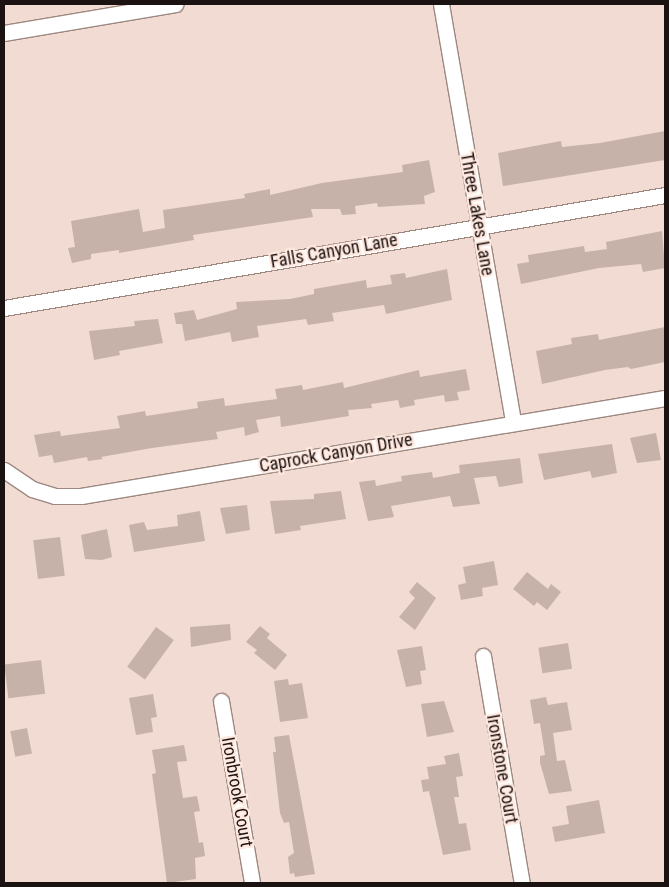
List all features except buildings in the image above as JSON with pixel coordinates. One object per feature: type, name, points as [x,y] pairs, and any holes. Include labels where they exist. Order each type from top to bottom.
[{"type":"street","points":[[4,33],[176,4]]},
{"type":"street","name":"Three Lakes Lane","points":[[441,4],[513,424]]},
{"type":"street","name":"Falls Canyon Lane","points":[[4,308],[665,194]]},
{"type":"street","name":"Caprock Canyon Drive","points":[[7,473],[32,489],[55,496],[81,496],[665,398]]},
{"type":"street","name":"Ironstone Court","points":[[483,656],[522,883]]},
{"type":"street","name":"Ironbrook Court","points":[[221,701],[252,883]]}]
